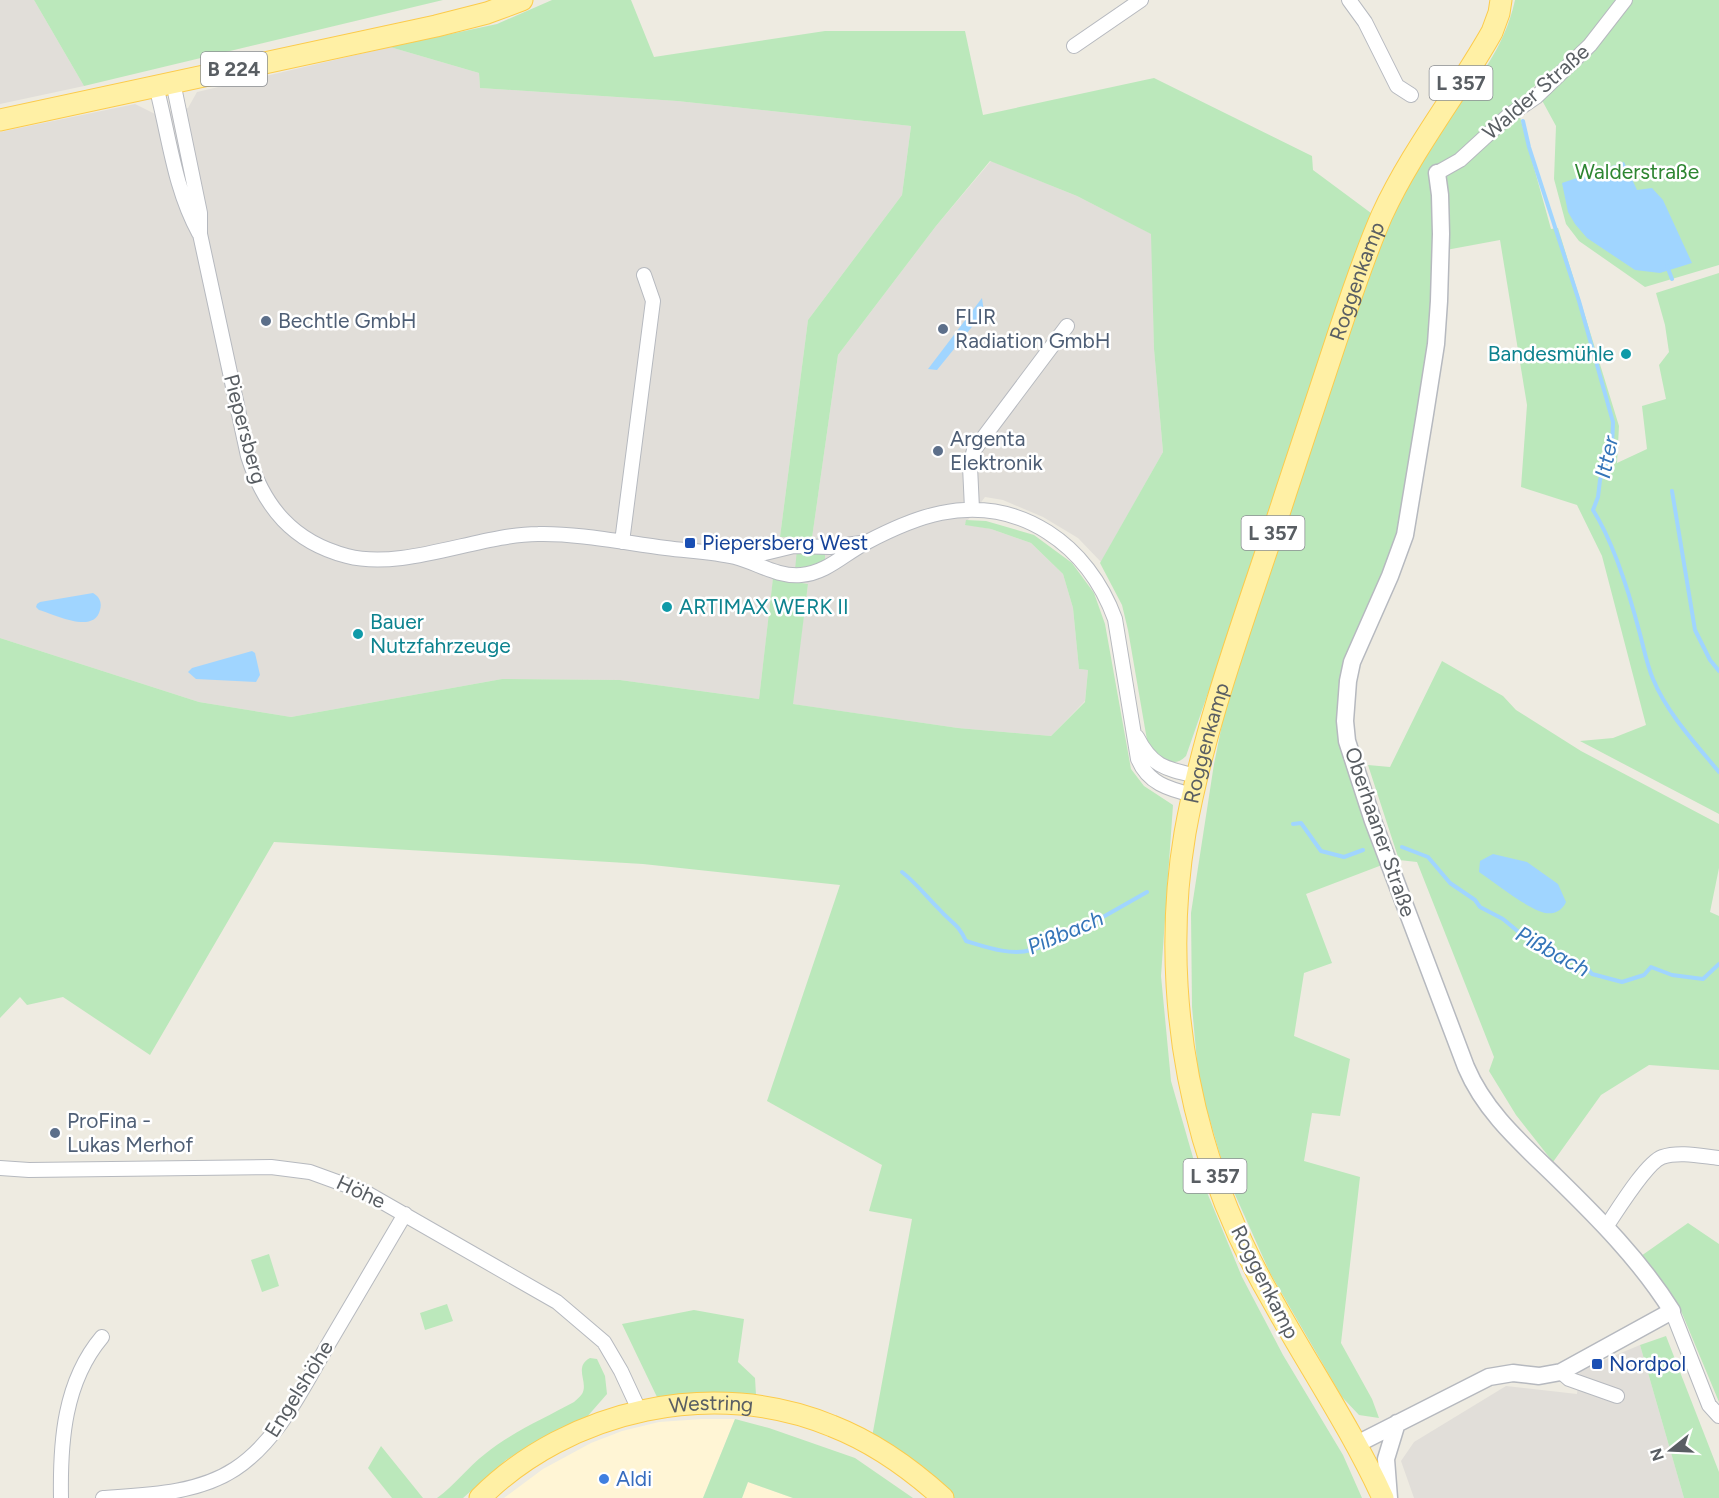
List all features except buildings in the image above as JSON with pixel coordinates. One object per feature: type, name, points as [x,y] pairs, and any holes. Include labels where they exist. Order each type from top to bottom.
[{"type":"main road","name":"B 224","points":[[0,120],[436,26],[487,13],[522,0]]},
{"type":"main road","name":"Roggenkamp","points":[[1383,1498],[1357,1444],[1268,1294],[1217,1183],[1197,1114],[1184,1051],[1176,966],[1180,875],[1195,785],[1220,696],[1360,269],[1397,185],[1492,32],[1499,13],[1500,0]]},
{"type":"main road","name":"Westring","points":[[480,1498],[513,1469],[546,1447],[573,1433],[640,1412],[675,1406],[730,1403],[767,1408],[831,1425],[860,1438],[894,1460],[927,1483],[943,1498]]},
{"type":"street","points":[[1074,46],[1141,0]]},
{"type":"street","points":[[1349,0],[1365,22],[1397,86],[1411,95]]},
{"type":"street","name":"Walder Straße","points":[[1437,173],[1460,160],[1508,116],[1536,97],[1590,45],[1625,0]]},
{"type":"street","name":"Piepersberg","points":[[164,84],[182,194],[189,215],[200,234],[252,471],[264,497],[292,529],[314,543],[345,556],[360,559],[398,558],[537,534],[622,542],[735,557],[780,574],[804,575],[818,572],[866,542],[925,517],[972,509],[1006,514],[1043,529],[1063,542],[1091,571],[1108,600],[1114,618],[1138,759],[1143,770],[1151,779],[1170,788],[1195,785]]},
{"type":"street","name":"Oberhaaner Straße","points":[[1437,173],[1441,234],[1439,302],[1436,344],[1425,414],[1405,535],[1390,576],[1352,662],[1347,681],[1345,721],[1347,741],[1373,821],[1473,1081],[1485,1103],[1502,1124],[1606,1227],[1654,1283],[1672,1311]]},
{"type":"street","points":[[622,542],[653,301],[644,275]]},
{"type":"street","points":[[972,509],[970,466],[974,450],[1067,326]]},
{"type":"street","name":"Piepersberg","points":[[735,557],[761,554],[794,546],[830,547],[866,542]]},
{"type":"street","name":"Piepersberg","points":[[1133,729],[1141,746],[1156,762],[1195,785]]},
{"type":"street","points":[[1606,1227],[1655,1160],[1680,1154],[1719,1158]]},
{"type":"street","name":"Höhe","points":[[0,1168],[29,1170],[281,1168],[310,1172],[337,1180],[405,1214],[557,1302],[603,1342],[621,1371],[640,1412]]},
{"type":"street","name":"Engelshöhe","points":[[103,1498],[188,1488],[212,1481],[235,1469],[268,1441],[405,1214]]},
{"type":"street","points":[[1357,1444],[1489,1377],[1513,1372],[1539,1376],[1561,1371],[1672,1311],[1709,1405],[1719,1416]]},
{"type":"street","points":[[61,1498],[61,1451],[67,1409],[82,1364],[102,1338]]},
{"type":"street","points":[[1561,1371],[1569,1379],[1617,1396]]},
{"type":"street","points":[[1389,1498],[1386,1459],[1398,1423]]},
{"type":"shaded area","points":[[0,0],[34,0],[84,86],[0,104]]},
{"type":"shaded area","points":[[390,47],[479,73],[480,88],[677,101],[911,126],[902,195],[808,320],[780,537],[812,538],[838,355],[936,226],[991,161],[1077,196],[1152,234],[1154,349],[1163,452],[1101,562],[1078,538],[1043,517],[1003,500],[985,497],[965,524],[991,529],[1031,543],[1063,574],[1073,608],[1079,669],[1088,670],[1085,701],[1051,736],[958,728],[792,704],[808,584],[773,579],[759,699],[620,680],[502,679],[291,717],[199,702],[0,638],[0,132],[135,104],[155,114],[188,108],[197,92]]},
{"type":"shaded area","points":[[1640,1345],[1684,1498],[1414,1498],[1401,1461],[1414,1442],[1506,1386],[1577,1394],[1580,1370]]},
{"type":"shaded area","points":[[735,1419],[703,1498],[504,1498],[543,1469],[591,1443],[622,1431],[659,1422]]},
{"type":"shaded area","points":[[748,1482],[793,1498],[742,1498]]},
{"type":"green space","points":[[34,0],[443,0],[84,86]]},
{"type":"green space","points":[[552,0],[631,0],[654,57],[825,31],[965,31],[983,115],[1154,78],[1312,156],[1313,170],[1375,216],[1186,756],[1175,762],[1164,759],[1147,740],[1122,605],[1100,563],[1163,452],[1154,349],[1151,234],[1077,196],[990,161],[936,226],[838,355],[812,538],[780,537],[808,320],[902,195],[911,126],[677,101],[480,88],[479,73],[390,47],[497,24]]},
{"type":"green space","points":[[1515,0],[1619,0],[1588,38],[1447,165],[1435,189],[1432,307],[1401,532],[1340,685],[1382,865],[1306,894],[1332,963],[1304,973],[1294,1036],[1350,1059],[1340,1116],[1312,1113],[1304,1161],[1360,1177],[1341,1343],[1372,1399],[1379,1418],[1359,1415],[1342,1397],[1270,1273],[1225,1172],[1199,1083],[1192,1007],[1191,913],[1214,764],[1232,675],[1374,253],[1418,168],[1497,49]]},
{"type":"green space","name":"Walderstraße","points":[[1628,0],[1719,0],[1719,265],[1645,287],[1579,241],[1566,224],[1554,179],[1556,126],[1538,93]]},
{"type":"green space","points":[[1520,117],[1551,229],[1558,228],[1619,426],[1617,463],[1647,449],[1642,406],[1666,399],[1659,365],[1669,352],[1665,325],[1656,293],[1719,273],[1719,814],[1580,741],[1613,738],[1646,725],[1602,556],[1577,505],[1521,487],[1527,405],[1500,240],[1446,250],[1446,177]]},
{"type":"green space","points":[[966,520],[986,521],[1034,535],[1072,563],[1094,593],[1105,624],[1131,769],[1144,786],[1173,805],[1161,976],[1171,1081],[1194,1161],[1242,1277],[1283,1355],[1343,1455],[1362,1498],[953,1498],[872,1437],[912,1219],[869,1211],[882,1165],[767,1101],[840,885],[643,864],[274,842],[150,1055],[63,997],[27,1005],[20,997],[0,1018],[0,638],[199,702],[291,717],[502,679],[620,680],[759,699],[773,578],[808,584],[793,704],[958,728],[1051,736],[1085,702],[1088,670],[1079,669],[1073,608],[1063,574],[1031,543],[991,529],[965,525]]},
{"type":"green space","points":[[797,549],[821,551],[825,554],[825,563],[795,570]]},
{"type":"green space","points":[[1442,661],[1503,696],[1516,710],[1581,751],[1719,824],[1719,868],[1710,912],[1719,916],[1719,1070],[1649,1065],[1601,1095],[1553,1162],[1516,1115],[1489,1071],[1494,1057],[1417,862],[1399,860],[1368,765],[1390,767]]},
{"type":"green space","points":[[1688,1223],[1719,1244],[1719,1402],[1679,1306],[1641,1256]]},
{"type":"green space","points":[[269,1254],[279,1286],[262,1292],[251,1260]]},
{"type":"green space","points":[[447,1304],[453,1321],[425,1330],[420,1313]]},
{"type":"green space","points":[[694,1310],[744,1319],[738,1362],[755,1378],[756,1395],[657,1397],[622,1324]]},
{"type":"green space","points":[[1666,1336],[1719,1472],[1719,1498],[1684,1498],[1640,1345]]},
{"type":"green space","points":[[590,1358],[597,1359],[605,1376],[607,1394],[586,1418],[537,1441],[506,1460],[463,1498],[437,1498],[495,1446],[574,1402],[584,1389],[582,1370],[585,1362]]},
{"type":"green space","points":[[735,1419],[769,1428],[855,1458],[913,1498],[793,1498],[748,1482],[742,1498],[703,1498]]},
{"type":"green space","points":[[381,1446],[423,1498],[392,1498],[368,1468]]},
{"type":"water","points":[[1624,162],[1637,190],[1652,188],[1663,200],[1692,263],[1660,273],[1635,270],[1587,238],[1575,224],[1568,212],[1562,183]]},
{"type":"water","points":[[982,298],[984,312],[937,370],[928,369]]},
{"type":"water","points":[[93,593],[99,598],[101,607],[96,617],[90,621],[73,621],[36,607],[40,602]]},
{"type":"water","points":[[252,651],[255,653],[260,675],[256,682],[196,679],[188,672],[192,668]]},
{"type":"water","points":[[1493,854],[1527,862],[1558,884],[1566,902],[1564,906],[1555,912],[1539,911],[1479,872],[1480,861]]},
{"type":"waterway","name":"Itter","points":[[1523,121],[1529,147],[1579,301],[1613,422],[1612,448],[1600,480],[1598,497],[1593,510],[1621,570],[1649,668],[1659,692],[1682,727],[1719,772]]},
{"type":"waterway","points":[[1667,266],[1672,279]]},
{"type":"waterway","points":[[1672,491],[1695,630],[1710,660],[1719,671]]},
{"type":"waterway","name":"Pißbach","points":[[1293,824],[1301,823],[1321,851],[1344,857],[1363,850]]},
{"type":"waterway","name":"Pißbach","points":[[1402,847],[1428,857],[1450,883],[1475,900],[1480,907],[1503,919],[1533,944],[1584,964],[1592,974],[1622,982],[1644,975],[1651,967],[1672,975],[1703,979],[1719,964]]},
{"type":"waterway","name":"Pißbach","points":[[902,872],[957,926],[966,941],[1015,952],[1043,946],[1082,929],[1147,892]]},
{"type":"place","name":"Bechtle GmbH","points":[[266,321]]},
{"type":"place","name":"FLIR Radiation GmbH","points":[[943,329]]},
{"type":"place","name":"Bandesmühle","points":[[1626,354]]},
{"type":"place","name":"Argenta Elektronik","points":[[938,451]]},
{"type":"place","name":"Piepersberg West","points":[[690,543]]},
{"type":"place","name":"ARTIMAX WERK II","points":[[667,607]]},
{"type":"place","name":"Bauer Nutzfahrzeuge","points":[[358,634]]},
{"type":"place","name":"ProFina - Lukas Merhof","points":[[55,1133]]},
{"type":"place","name":"Nordpol","points":[[1597,1364]]},
{"type":"place","name":"Aldi","points":[[604,1479]]}]
